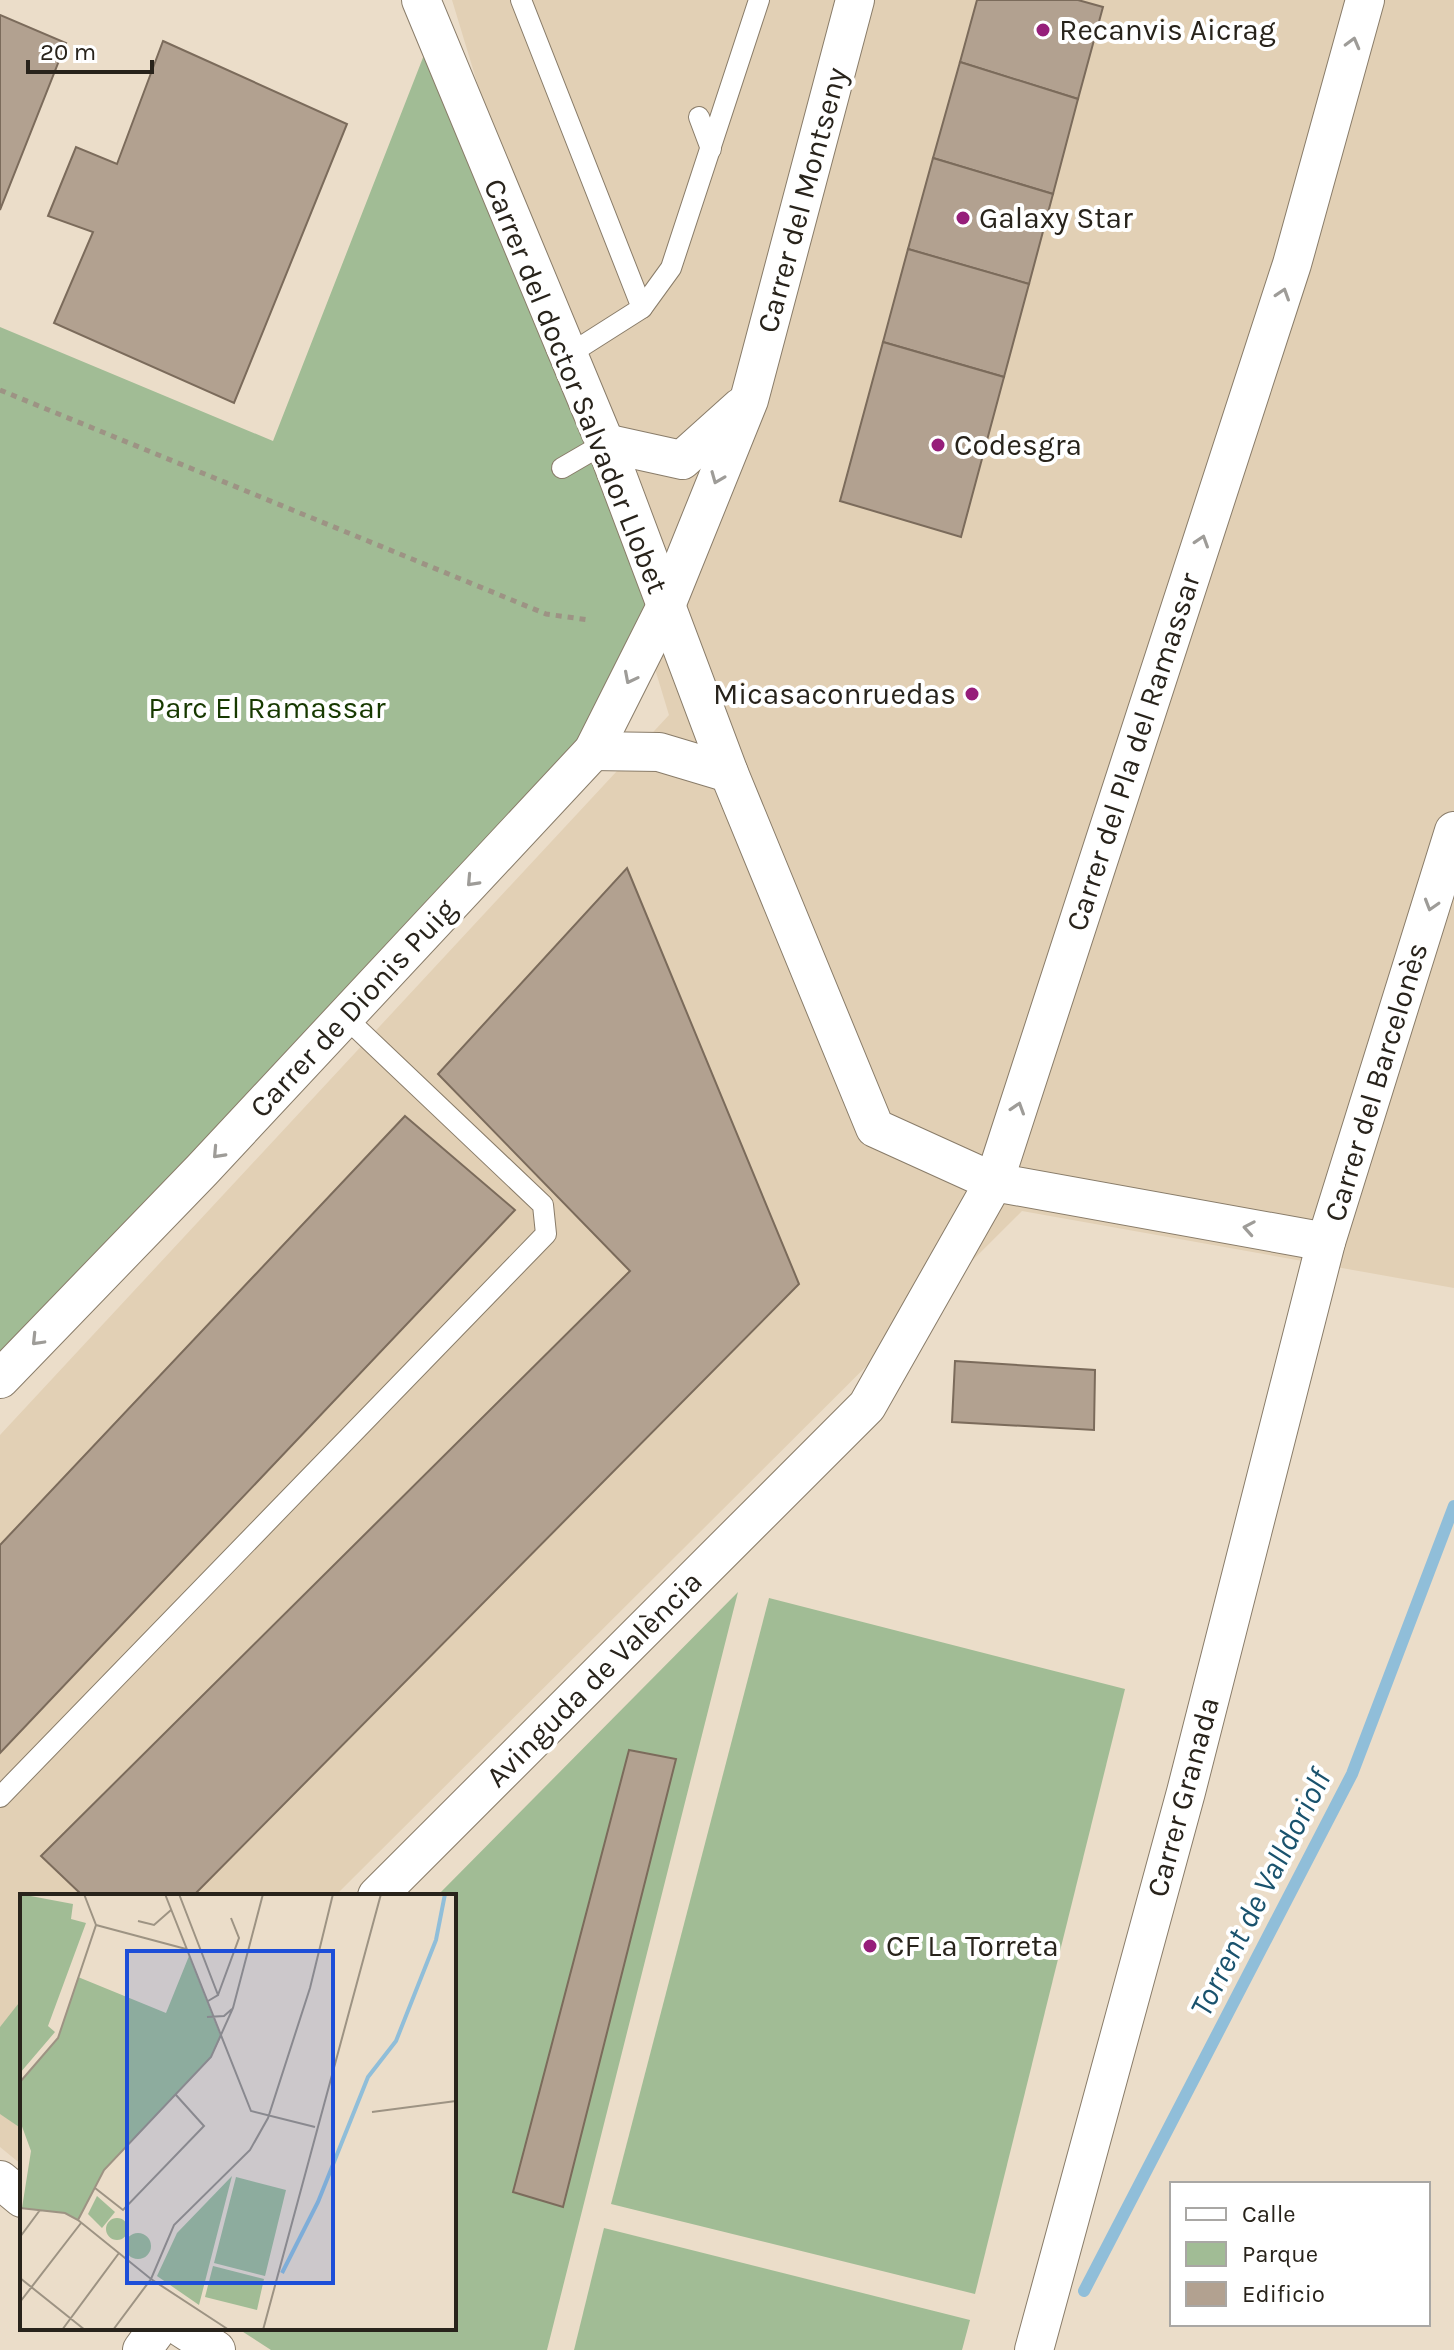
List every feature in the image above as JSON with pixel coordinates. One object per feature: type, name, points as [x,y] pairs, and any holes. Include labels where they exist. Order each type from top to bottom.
[{"type":"street","name":"Carrer del doctor Salvador Llobet","points":[[421,0],[605,443],[729,773],[875,1128],[994,1182]]},
{"type":"street","name":"Carrer del Montseny","points":[[665,608],[749,400],[855,0]]},
{"type":"street","name":"Carrer del Pla del Ramassar","points":[[812,1461],[867,1406],[994,1182],[1292,264],[1365,0]]},
{"type":"street","points":[[605,443],[682,460],[749,400]]},
{"type":"street","name":"Carrer de Dionis Puig","points":[[0,1379],[202,1170],[593,751],[665,608]]},
{"type":"street","points":[[593,751],[659,752],[729,773]]},
{"type":"street","name":"Carrer del Barcelonès","points":[[1326,1242],[1454,831]]},
{"type":"street","points":[[994,1182],[1326,1242]]},
{"type":"street","name":"Carrer Granada","points":[[1034,2350],[1186,1792],[1326,1242]]},
{"type":"street","name":"Avinguda de València","points":[[379,1894],[812,1461]]},
{"type":"street","points":[[0,2180],[20,2196]]},
{"type":"street","points":[[142,2350],[157,2330]]},
{"type":"street","points":[[185,2330],[216,2350]]},
{"type":"lane","points":[[521,0],[642,308]]},
{"type":"lane","points":[[568,355],[642,308],[671,268],[756,3]]},
{"type":"lane","points":[[699,117],[711,149]]},
{"type":"lane","points":[[562,468],[605,443]]},
{"type":"lane","points":[[0,1797],[546,1234],[543,1205],[345,1017]]},
{"type":"path","points":[[0,390],[546,614],[589,620]]},
{"type":"shaded area","points":[[452,0],[1454,0],[1454,1288],[1022,1211],[337,1894],[20,1894],[20,2163],[0,2147],[0,1435],[669,715]]},
{"type":"green space","name":"Parc El Ramassar","points":[[433,32],[665,608],[593,751],[0,1379],[0,327],[273,441]]},
{"type":"green space","points":[[738,1592],[547,2350],[271,2350],[240,2330],[456,2330],[456,1894],[439,1894]]},
{"type":"green space","name":"CF La Torreta","points":[[769,1598],[1125,1689],[975,2294],[611,2204]]},
{"type":"green space","points":[[20,2002],[20,2128],[0,2114],[0,2027]]},
{"type":"green space","points":[[604,2228],[970,2320],[962,2350],[574,2350]]},
{"type":"building","points":[[977,0],[1078,0],[1103,7],[1078,99],[960,62]]},
{"type":"building","points":[[0,15],[66,43],[0,210]]},
{"type":"building","points":[[163,41],[347,124],[234,403],[54,323],[93,232],[48,216],[76,147],[117,164]]},
{"type":"building","points":[[960,62],[1078,99],[1053,194],[933,158]]},
{"type":"building","points":[[933,158],[1053,194],[1029,284],[908,249]]},
{"type":"building","points":[[908,249],[1029,284],[1004,377],[883,342]]},
{"type":"building","points":[[883,342],[1004,377],[961,537],[840,501]]},
{"type":"building","points":[[627,868],[799,1284],[195,1894],[81,1894],[41,1856],[630,1271],[438,1074]]},
{"type":"building","points":[[405,1116],[515,1210],[0,1753],[0,1545]]},
{"type":"building","points":[[955,1361],[1095,1370],[1094,1430],[952,1422]]},
{"type":"building","points":[[629,1750],[676,1759],[563,2207],[513,2192]]},
{"type":"waterway","name":"Torrent de Valldoriolf","points":[[1084,2291],[1352,1774],[1454,1506]]},
{"type":"place","name":"Recanvis Aicrag","points":[[1043,30]]},
{"type":"place","name":"Galaxy Star","points":[[963,218]]},
{"type":"place","name":"Codesgra","points":[[938,445]]},
{"type":"place","name":"Micasaconruedas","points":[[972,694]]},
{"type":"place","name":"CF La Torreta","points":[[870,1946]]}]
